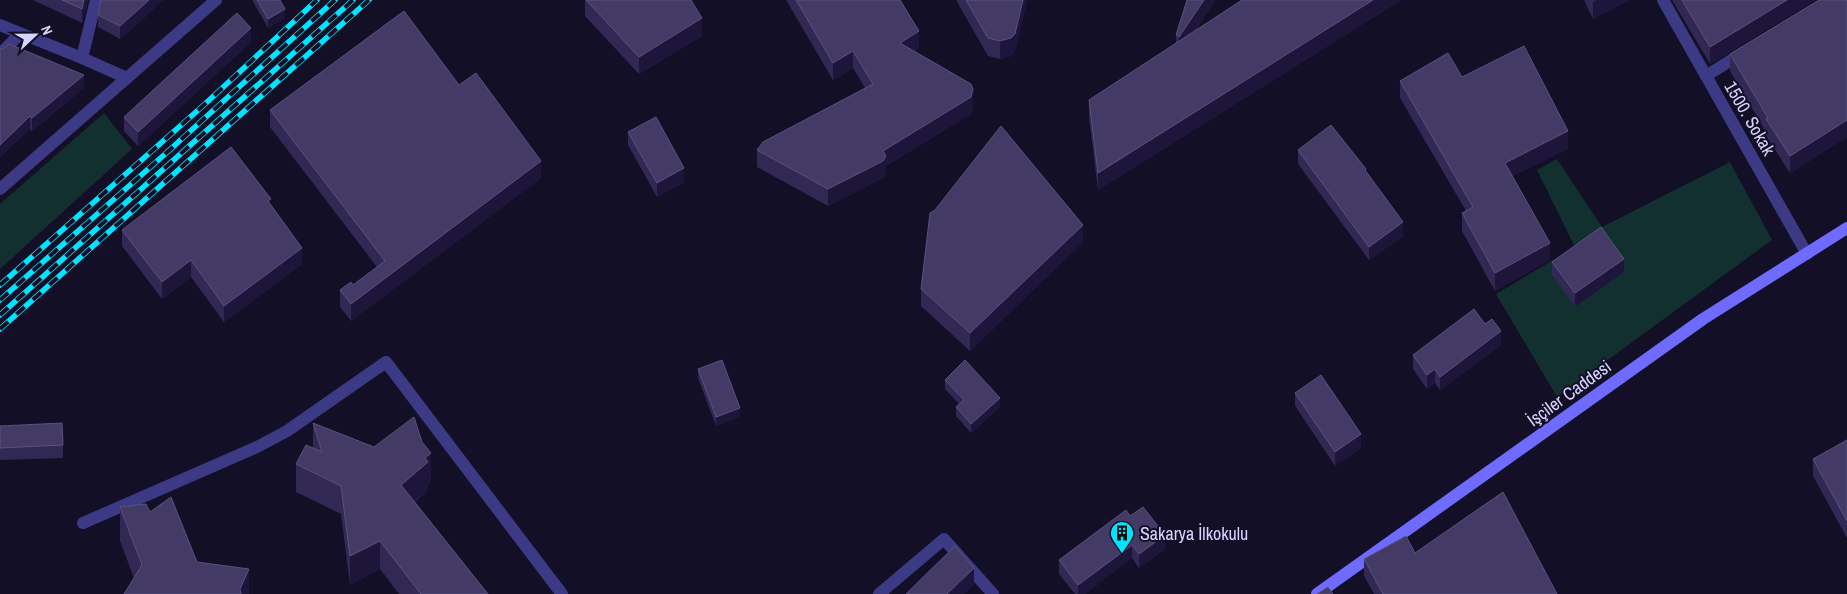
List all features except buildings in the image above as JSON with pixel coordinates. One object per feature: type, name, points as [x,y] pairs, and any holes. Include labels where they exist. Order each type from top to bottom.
[{"type":"street","points":[[82,58],[96,0]]},
{"type":"street","points":[[0,189],[216,0]]},
{"type":"street","name":"1500. Sokak","points":[[1663,0],[1807,254]]},
{"type":"street","points":[[0,25],[126,78]]},
{"type":"street","points":[[0,54],[20,34]]},
{"type":"street","points":[[1706,76],[1756,46]]},
{"type":"street","name":"İşçiler Caddesi","points":[[1317,594],[1703,319],[1847,228]]},
{"type":"street","points":[[83,523],[257,447],[288,431],[386,362],[562,594]]},
{"type":"street","points":[[878,594],[944,539],[993,594]]},
{"type":"green space","points":[[104,113],[132,149],[0,269],[0,204]]},
{"type":"green space","points":[[1557,159],[1602,227],[1730,162],[1772,240],[1557,397],[1496,294],[1575,247],[1537,170]]},
{"type":"railway","points":[[0,285],[205,104],[317,0]]},
{"type":"railway","points":[[0,300],[335,0]]},
{"type":"railway","points":[[0,315],[353,0]]},
{"type":"railway","points":[[0,329],[369,0]]},
{"type":"place","name":"Sakarya İlkokulu","points":[[1122,554]]}]
